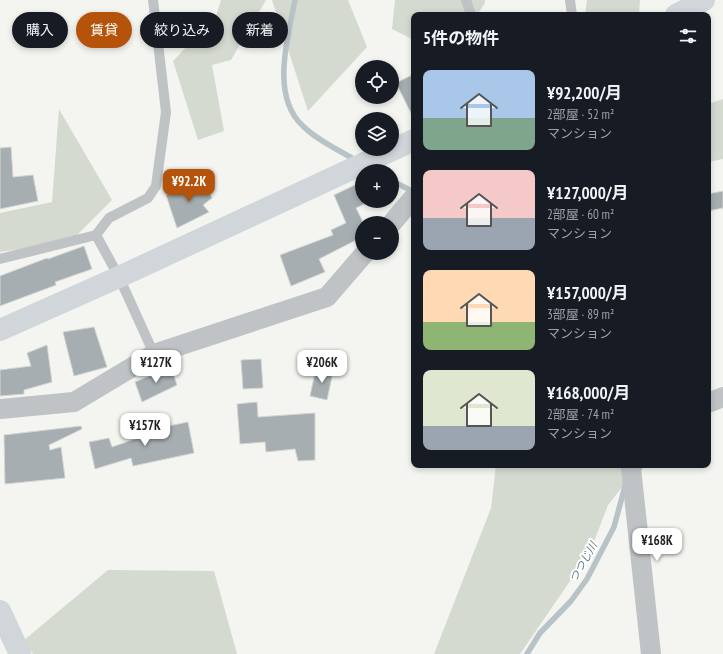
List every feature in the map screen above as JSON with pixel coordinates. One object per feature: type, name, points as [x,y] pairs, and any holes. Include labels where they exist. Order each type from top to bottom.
[{"type":"street","points":[[669,0],[671,12]]},
{"type":"street","points":[[682,12],[704,0]]},
{"type":"street","points":[[0,330],[120,277],[411,141]]},
{"type":"street","points":[[398,216],[411,201]]},
{"type":"street","points":[[0,409],[74,402],[154,354],[327,296],[359,260]]},
{"type":"street","points":[[711,402],[723,397]]},
{"type":"street","points":[[631,468],[651,654]]},
{"type":"street","points":[[0,611],[20,654]]},
{"type":"lane","points":[[0,259],[96,235],[109,218],[148,198],[156,186],[166,112],[153,0]]},
{"type":"lane","points":[[466,0],[469,12]]},
{"type":"lane","points":[[570,0],[572,12]]},
{"type":"lane","points":[[96,235],[120,277],[154,354]]},
{"type":"shaded area","points":[[221,0],[266,0],[259,12],[232,12],[232,48],[238,48],[231,60],[212,65],[224,131],[198,140],[173,61],[185,48],[224,48],[224,12],[217,12]]},
{"type":"shaded area","points":[[272,0],[348,0],[367,47],[308,111],[288,48],[288,12],[276,12]]},
{"type":"shaded area","points":[[395,0],[485,0],[485,3],[479,12],[411,12],[411,38],[392,29]]},
{"type":"shaded area","points":[[587,0],[640,0],[639,12],[585,12]]},
{"type":"shaded area","points":[[723,99],[723,159],[711,161],[711,103]]},
{"type":"shaded area","points":[[59,109],[112,200],[70,242],[0,252],[0,213],[52,202]]},
{"type":"shaded area","points":[[496,468],[628,468],[626,482],[608,505],[590,552],[520,654],[434,654],[491,508]]},
{"type":"shaded area","points":[[108,570],[214,571],[237,654],[33,654],[23,641]]},
{"type":"building","points":[[411,76],[411,113],[399,89],[399,82]]},
{"type":"building","points":[[11,147],[13,177],[33,175],[38,201],[0,209],[0,148]]},
{"type":"building","points":[[204,180],[212,198],[203,205],[209,212],[177,228],[166,195]]},
{"type":"building","points":[[355,185],[355,208],[360,216],[355,216],[355,241],[319,259],[325,272],[291,286],[280,255],[333,235],[331,230],[346,223],[334,195]]},
{"type":"building","points":[[723,191],[723,208],[711,210],[711,193]]},
{"type":"building","points":[[84,246],[92,269],[55,282],[56,285],[0,306],[0,276]]},
{"type":"building","points":[[94,327],[107,367],[74,376],[63,332]]},
{"type":"building","points":[[47,345],[52,382],[24,390],[24,394],[0,396],[0,370],[31,366],[27,353]]},
{"type":"building","points":[[261,359],[263,388],[243,389],[241,360]]},
{"type":"building","points":[[171,367],[177,385],[142,402],[135,382]]},
{"type":"building","points":[[316,368],[333,372],[327,400],[310,396]]},
{"type":"building","points":[[257,402],[258,417],[315,413],[315,460],[298,461],[295,449],[266,452],[265,442],[240,444],[237,404]]},
{"type":"building","points":[[188,422],[194,453],[133,466],[131,458],[95,469],[89,442],[109,438],[112,447],[141,437],[139,432]]},
{"type":"building","points":[[81,426],[82,429],[49,445],[50,450],[61,447],[65,478],[5,484],[4,435]]},
{"type":"waterway","name":"つつじ川","points":[[295,0],[284,66],[284,83],[287,99],[293,113],[303,126],[322,141],[357,161]]},
{"type":"waterway","name":"つつじ川","points":[[399,184],[411,190]]},
{"type":"waterway","name":"つつじ川","points":[[527,654],[540,633],[571,601],[587,579],[614,527],[625,486]]}]
